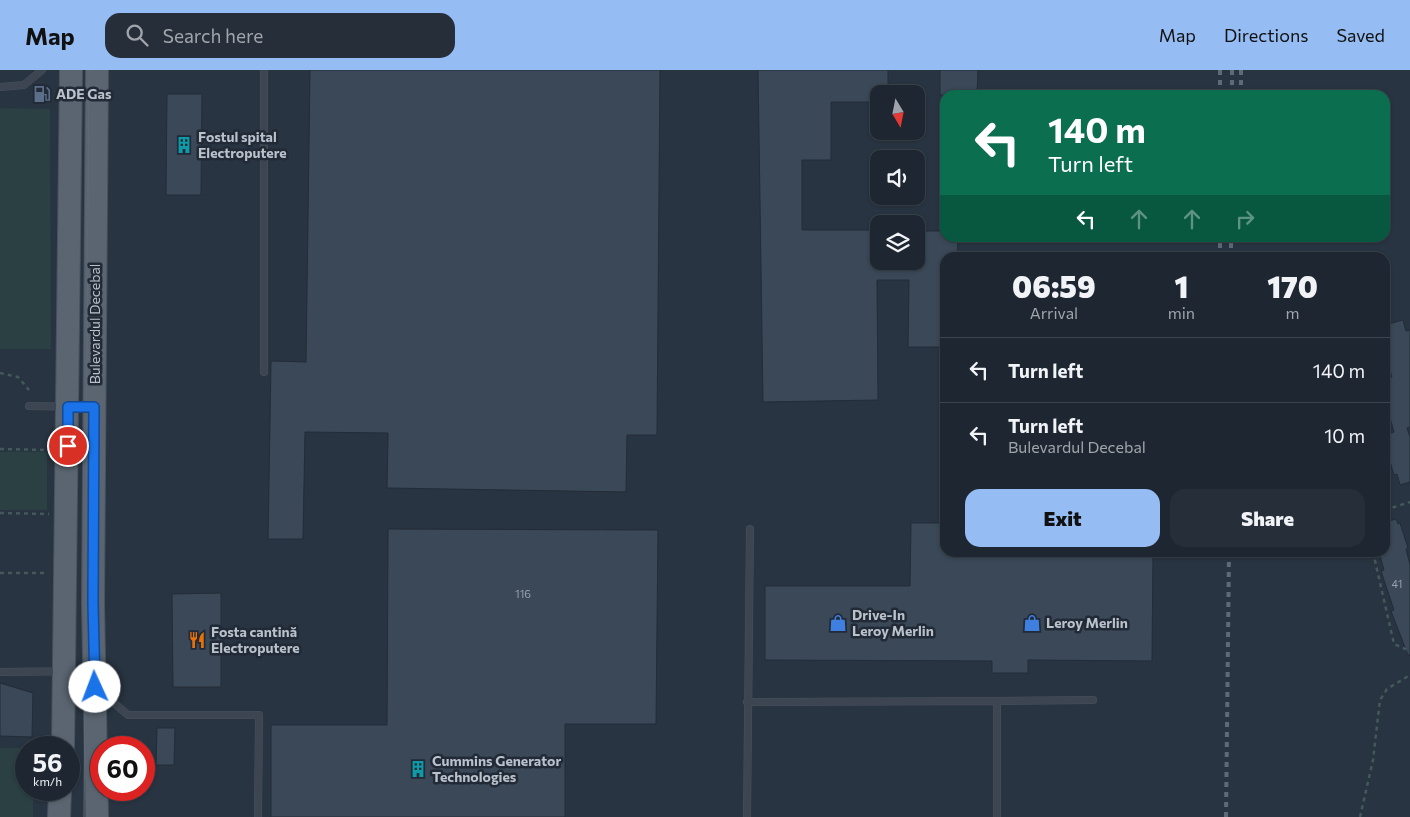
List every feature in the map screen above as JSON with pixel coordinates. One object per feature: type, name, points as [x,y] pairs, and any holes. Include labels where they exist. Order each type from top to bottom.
[{"type":"main road","name":"Bulevardul Decebal","points":[[63,736],[66,671],[71,70]]},
{"type":"main road","name":"Bulevardul Decebal","points":[[97,70],[94,407],[97,817]]},
{"type":"main road","points":[[59,817],[60,801]]},
{"type":"lane","points":[[0,88],[24,85],[42,70]]},
{"type":"lane","points":[[264,70],[264,372]]},
{"type":"lane","points":[[29,406],[94,407]]},
{"type":"lane","points":[[747,817],[750,529]]},
{"type":"lane","points":[[0,672],[66,671],[95,679],[128,715],[259,715],[258,817]]},
{"type":"lane","points":[[747,702],[1093,700]]},
{"type":"lane","points":[[997,701],[997,817]]},
{"type":"path","points":[[0,373],[18,377],[29,390]]},
{"type":"path","points":[[0,449],[58,450]]},
{"type":"path","points":[[1390,508],[1410,502]]},
{"type":"path","points":[[0,513],[58,515]]},
{"type":"path","points":[[1374,557],[1394,644],[1410,651]]},
{"type":"path","points":[[0,573],[47,573]]},
{"type":"path","points":[[1360,817],[1373,760],[1380,700],[1387,689],[1410,675]]},
{"type":"green space","points":[[0,108],[50,109],[51,349],[0,349]]},
{"type":"green space","points":[[0,452],[47,452],[47,510],[0,510]]},
{"type":"green space","points":[[0,748],[15,748],[15,801],[33,801],[33,817],[0,817]]},
{"type":"building","points":[[310,70],[660,70],[657,435],[627,435],[626,492],[387,488],[388,433],[305,432],[303,539],[268,539],[271,361],[306,362]]},
{"type":"building","points":[[758,70],[888,70],[888,85],[870,85],[870,102],[831,102],[831,160],[802,160],[802,230],[870,230],[870,270],[925,270],[925,231],[940,231],[940,242],[958,242],[957,252],[940,252],[940,347],[908,347],[909,280],[877,280],[878,400],[763,402]]},
{"type":"building","points":[[940,70],[978,70],[977,90],[940,90]]},
{"type":"building","name":"Fostul spital Electroputere","points":[[167,94],[202,94],[201,195],[166,195]]},
{"type":"building","points":[[1403,320],[1406,331],[1410,330],[1410,427],[1407,428],[1410,437],[1410,482],[1400,485],[1397,474],[1394,475],[1390,462],[1390,433],[1394,432],[1390,418],[1390,378],[1392,377],[1390,370],[1390,324]]},
{"type":"building","points":[[1396,519],[1398,524],[1400,523],[1408,548],[1406,549],[1410,565],[1410,655],[1408,655],[1391,611],[1394,610],[1381,571],[1384,570],[1380,557],[1390,557],[1390,521]]},
{"type":"building","name":"Leroy Merlin","points":[[911,523],[940,523],[940,557],[1153,557],[1152,661],[1028,660],[1028,673],[992,673],[992,661],[765,660],[765,586],[910,586]]},
{"type":"building","points":[[388,529],[658,530],[656,724],[565,724],[565,817],[271,817],[271,725],[387,725]]},
{"type":"building","name":"Fosta cantină Electroputere","points":[[221,593],[221,687],[173,687],[172,594]]},
{"type":"building","points":[[0,683],[33,693],[32,736],[0,736]]},
{"type":"building","points":[[157,728],[175,728],[174,765],[156,765]]},
{"type":"tram line","points":[[84,817],[89,70]]},
{"type":"railway","points":[[1220,70],[1220,90]]},
{"type":"railway","points":[[1232,70],[1232,90]]},
{"type":"railway","points":[[1241,70],[1241,90]]},
{"type":"railway","points":[[1220,242],[1220,252]]},
{"type":"railway","points":[[1231,242],[1231,252]]},
{"type":"railway","points":[[1226,817],[1229,557]]},
{"type":"place","name":"ADE Gas","points":[[42,94]]},
{"type":"place","name":"Fostul spital Electroputere","points":[[184,145]]},
{"type":"place","name":"Drive-In Leroy Merlin","points":[[838,623]]},
{"type":"place","name":"Leroy Merlin","points":[[1032,623]]},
{"type":"place","name":"Fosta cantină Electroputere","points":[[197,640]]},
{"type":"place","name":"Cummins Generator Technologies","points":[[418,769]]},
{"type":"route","points":[[68,446],[68,407],[94,407],[93,603],[95,687]]}]
